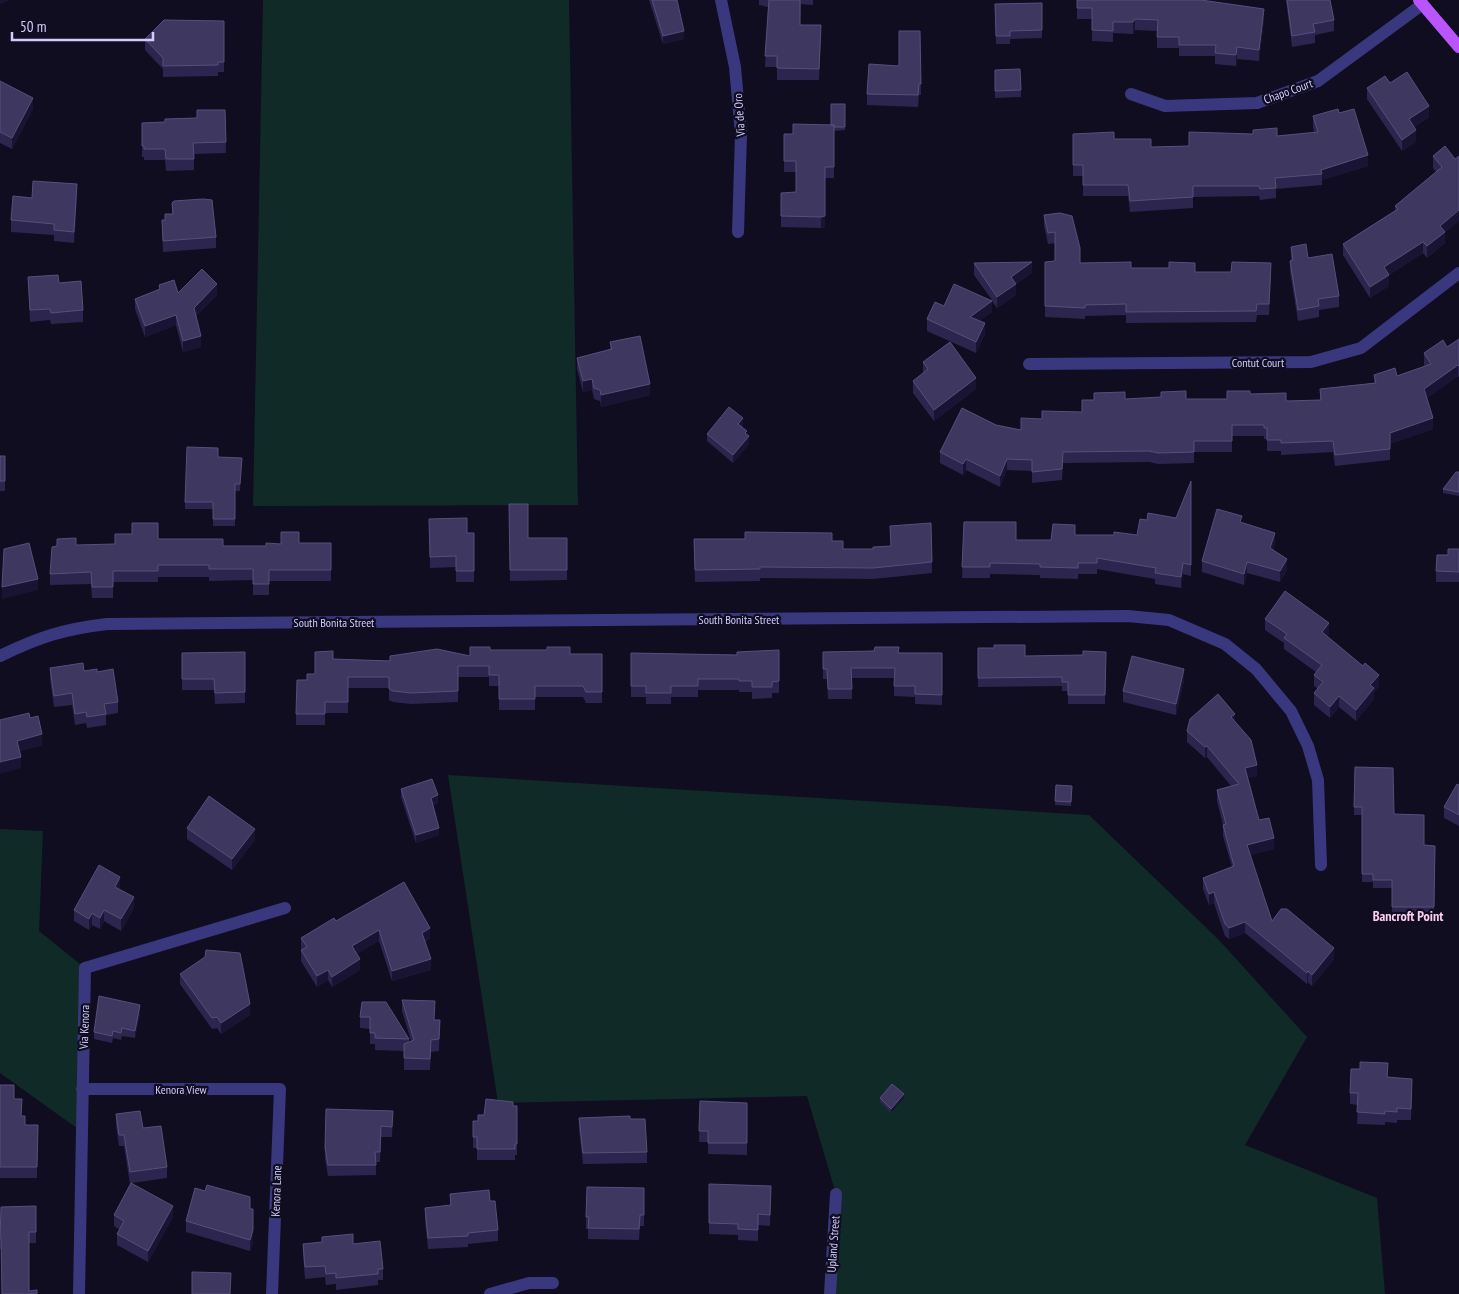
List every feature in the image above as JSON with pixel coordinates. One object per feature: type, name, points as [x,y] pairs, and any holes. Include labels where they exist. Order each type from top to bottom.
[{"type":"main road","points":[[1421,2],[1459,47]]},
{"type":"street","name":"Via de Oro","points":[[721,0],[735,67],[741,134],[738,232]]},
{"type":"street","name":"Chapo Court","points":[[1132,94],[1165,106],[1257,103],[1318,81],[1421,2]]},
{"type":"street","name":"Contut Court","points":[[1029,364],[1311,362],[1361,348],[1459,273]]},
{"type":"street","name":"South Bonita Street","points":[[0,656],[33,640],[70,628],[107,624],[1118,616],[1169,620],[1224,644],[1256,669],[1291,711],[1308,746],[1318,780],[1321,865]]},
{"type":"street","name":"Via Kenora","points":[[79,1294],[85,968],[285,908]]},
{"type":"street","name":"Kenora View","points":[[82,1089],[280,1089]]},
{"type":"street","name":"Kenora Lane","points":[[272,1294],[280,1089]]},
{"type":"street","name":"Upland Street","points":[[830,1294],[836,1194]]},
{"type":"street","points":[[490,1294],[529,1283],[553,1282]]},
{"type":"green space","points":[[263,0],[569,0],[578,505],[253,506]]},
{"type":"green space","points":[[448,775],[1089,815],[1219,940],[1307,1037],[1245,1145],[1377,1198],[1385,1294],[832,1294],[836,1194],[807,1096],[498,1103]]},
{"type":"green space","points":[[0,829],[43,831],[39,931],[85,968],[81,1131],[0,1073]]},
{"type":"building","points":[[652,0],[677,0],[684,31],[663,36]]},
{"type":"building","points":[[769,0],[800,0],[800,25],[821,25],[819,69],[777,68],[777,56],[765,56]]},
{"type":"building","points":[[1077,0],[1201,0],[1264,9],[1259,50],[1237,47],[1236,55],[1215,53],[1216,45],[1179,45],[1179,37],[1157,37],[1158,20],[1135,19],[1133,22],[1113,22],[1113,31],[1092,30],[1092,8],[1077,8]]},
{"type":"building","points":[[1287,0],[1330,0],[1334,20],[1313,24],[1315,32],[1292,36]]},
{"type":"building","points":[[1042,3],[1042,30],[1010,31],[1010,36],[996,36],[995,4]]},
{"type":"building","points":[[164,20],[224,21],[224,62],[218,62],[218,65],[163,66],[163,58],[145,39]]},
{"type":"building","points":[[899,31],[920,31],[921,84],[919,84],[918,95],[867,94],[869,64],[899,66]]},
{"type":"building","points":[[1020,69],[1021,90],[995,91],[995,70]]},
{"type":"building","points":[[1407,72],[1429,106],[1409,119],[1416,130],[1402,140],[1367,88],[1385,76],[1390,83]]},
{"type":"building","points":[[0,81],[33,98],[12,138],[0,132]]},
{"type":"building","points":[[831,104],[845,104],[845,127],[834,127],[834,125],[831,125]]},
{"type":"building","points":[[1338,109],[1339,113],[1354,109],[1368,155],[1321,170],[1322,174],[1275,178],[1276,188],[1260,189],[1259,186],[1193,186],[1193,197],[1130,201],[1128,185],[1083,185],[1083,165],[1073,165],[1073,134],[1114,132],[1114,139],[1151,139],[1151,147],[1189,146],[1189,132],[1253,134],[1253,130],[1277,128],[1277,136],[1318,132],[1313,116]]},
{"type":"building","points":[[197,110],[225,110],[226,142],[193,143],[194,159],[166,159],[165,149],[144,149],[144,146],[142,146],[142,123],[165,122],[165,119],[197,118]]},
{"type":"building","points":[[793,124],[834,125],[834,167],[825,167],[825,216],[781,216],[781,193],[796,192],[796,161],[784,161],[784,134],[793,134]]},
{"type":"building","points":[[1445,146],[1455,159],[1459,156],[1459,210],[1440,226],[1445,232],[1427,246],[1423,242],[1384,267],[1389,275],[1370,287],[1343,244],[1398,209],[1395,206],[1442,167],[1433,156]]},
{"type":"building","points":[[33,181],[77,184],[74,232],[54,230],[54,224],[11,220],[13,196],[32,198]]},
{"type":"building","points":[[212,200],[216,237],[163,241],[162,220],[165,220],[165,214],[173,214],[172,203],[174,201]]},
{"type":"building","points":[[1060,213],[1072,216],[1080,248],[1080,263],[1131,262],[1131,268],[1169,268],[1169,262],[1195,263],[1195,272],[1231,272],[1232,262],[1271,263],[1269,304],[1257,304],[1256,311],[1126,312],[1126,304],[1085,305],[1085,308],[1045,306],[1045,262],[1055,261],[1055,232],[1048,233],[1044,215]]},
{"type":"building","points":[[1306,244],[1308,258],[1332,254],[1339,296],[1318,299],[1319,306],[1298,310],[1290,261],[1293,260],[1291,247]]},
{"type":"building","points":[[1032,262],[1011,277],[1016,284],[997,297],[974,263]]},
{"type":"building","points":[[202,269],[217,284],[194,308],[201,336],[183,341],[176,315],[145,326],[135,299],[160,289],[159,285],[174,280],[178,293]]},
{"type":"building","points":[[58,275],[59,283],[81,281],[83,310],[51,313],[50,309],[30,310],[28,277]]},
{"type":"building","points":[[954,284],[992,301],[970,317],[985,323],[976,342],[927,319],[935,302],[944,306]]},
{"type":"building","points":[[640,336],[650,384],[601,395],[600,390],[594,388],[592,379],[583,381],[577,358],[612,349],[610,342]]},
{"type":"building","points":[[1459,339],[1459,366],[1424,389],[1433,418],[1390,433],[1390,449],[1335,455],[1333,441],[1281,443],[1281,440],[1267,440],[1267,428],[1264,428],[1264,425],[1232,425],[1232,441],[1194,441],[1194,452],[1063,452],[1062,469],[1032,472],[1032,460],[1007,459],[1000,476],[966,459],[963,464],[940,452],[962,408],[996,425],[1021,430],[1021,418],[1042,419],[1042,411],[1082,412],[1082,400],[1094,400],[1094,393],[1125,392],[1125,399],[1161,397],[1161,392],[1186,391],[1186,399],[1227,399],[1227,391],[1250,391],[1250,394],[1286,393],[1286,401],[1321,400],[1320,389],[1376,383],[1374,375],[1395,368],[1397,376],[1431,364],[1424,353],[1443,340],[1447,347]]},
{"type":"building","points":[[950,342],[976,378],[934,410],[913,381],[928,369],[923,362]]},
{"type":"building","points":[[729,407],[743,418],[738,424],[747,431],[745,433],[749,436],[733,455],[707,434]]},
{"type":"building","points":[[187,447],[218,448],[218,457],[242,458],[240,484],[235,484],[235,519],[213,519],[213,502],[185,502]]},
{"type":"building","points":[[0,456],[5,456],[5,481],[0,481]]},
{"type":"building","points":[[1456,472],[1459,472],[1459,492],[1443,489]]},
{"type":"building","points":[[1191,481],[1191,565],[1183,563],[1181,577],[1155,573],[1156,568],[1097,558],[1097,563],[1078,563],[1078,568],[1040,567],[1040,564],[990,563],[990,567],[962,567],[964,522],[1016,522],[1016,540],[1051,540],[1053,524],[1075,525],[1075,535],[1114,535],[1114,532],[1137,535],[1140,519],[1147,520],[1148,513],[1176,518]]},
{"type":"building","points":[[509,504],[528,504],[528,538],[567,538],[567,570],[510,570]]},
{"type":"building","points":[[1217,509],[1242,516],[1240,522],[1275,533],[1270,548],[1287,559],[1280,571],[1247,562],[1244,574],[1202,561]]},
{"type":"building","points":[[467,518],[467,533],[474,533],[474,571],[456,571],[456,556],[430,557],[429,519]]},
{"type":"building","points":[[132,523],[158,523],[158,539],[223,539],[223,546],[266,546],[266,543],[281,544],[281,532],[299,532],[299,543],[331,543],[331,570],[269,570],[269,584],[253,584],[253,569],[209,569],[209,565],[158,565],[158,571],[113,571],[113,587],[92,587],[91,572],[50,574],[52,547],[57,546],[57,539],[76,538],[76,545],[115,544],[115,534],[132,534]]},
{"type":"building","points":[[931,523],[932,562],[873,568],[760,567],[760,569],[695,570],[694,539],[745,539],[745,532],[832,533],[832,541],[843,541],[843,549],[873,549],[873,547],[891,546],[890,526]]},
{"type":"building","points":[[29,543],[38,579],[2,587],[4,549]]},
{"type":"building","points":[[1448,549],[1459,549],[1459,572],[1436,571],[1437,555],[1448,555]]},
{"type":"building","points":[[1285,591],[1329,623],[1322,632],[1363,666],[1365,663],[1379,675],[1370,685],[1374,688],[1356,710],[1339,696],[1330,707],[1314,693],[1323,682],[1314,675],[1322,665],[1284,638],[1287,634],[1265,619]]},
{"type":"building","points":[[994,645],[1025,645],[1025,656],[1083,655],[1083,651],[1106,652],[1105,695],[1068,695],[1068,682],[1062,682],[1062,677],[978,678],[978,648],[994,648]]},
{"type":"building","points":[[470,647],[490,647],[490,650],[547,650],[547,647],[570,647],[570,654],[602,654],[602,692],[586,692],[583,686],[535,686],[535,699],[499,699],[499,675],[489,675],[489,666],[458,666],[458,691],[411,693],[393,691],[389,689],[389,677],[348,677],[348,702],[325,702],[325,714],[296,714],[297,680],[307,680],[307,674],[315,674],[315,652],[333,651],[333,659],[390,661],[390,656],[437,649],[470,656]]},
{"type":"building","points":[[875,647],[899,647],[898,653],[942,653],[942,695],[915,694],[915,686],[894,686],[895,668],[851,668],[852,689],[828,689],[827,669],[823,669],[823,652],[874,651]]},
{"type":"building","points":[[779,650],[779,681],[772,682],[772,687],[752,687],[752,681],[739,681],[739,679],[698,679],[698,686],[671,686],[671,693],[646,693],[646,686],[631,686],[631,653],[737,655],[737,652]]},
{"type":"building","points":[[245,652],[245,692],[215,693],[214,679],[182,679],[182,653]]},
{"type":"building","points":[[1132,656],[1184,669],[1176,704],[1123,691]]},
{"type":"building","points":[[83,663],[84,671],[97,669],[97,672],[113,669],[118,702],[104,704],[106,714],[87,717],[86,712],[75,714],[72,693],[54,696],[50,668]]},
{"type":"building","points":[[1218,694],[1235,714],[1231,717],[1251,740],[1257,765],[1245,768],[1259,820],[1269,818],[1274,838],[1247,845],[1272,921],[1281,909],[1287,909],[1334,948],[1312,975],[1308,971],[1307,973],[1245,922],[1229,928],[1225,924],[1214,892],[1209,894],[1203,878],[1234,866],[1223,825],[1226,824],[1217,790],[1239,784],[1207,746],[1205,747],[1187,731],[1190,719]]},
{"type":"building","points":[[29,713],[30,718],[38,716],[42,734],[17,741],[21,757],[0,762],[0,720]]},
{"type":"building","points":[[1355,767],[1393,768],[1394,814],[1424,815],[1424,845],[1435,846],[1434,907],[1392,907],[1392,880],[1373,880],[1373,874],[1362,874],[1362,807],[1354,807]]},
{"type":"building","points":[[432,779],[438,795],[431,798],[439,828],[416,835],[401,789]]},
{"type":"building","points":[[1457,784],[1459,785],[1459,815],[1444,807]]},
{"type":"building","points":[[1056,785],[1072,786],[1071,802],[1055,801]]},
{"type":"building","points":[[209,796],[255,829],[232,859],[187,828]]},
{"type":"building","points":[[99,865],[120,877],[115,887],[134,897],[121,919],[104,910],[100,918],[92,913],[89,919],[74,910]]},
{"type":"building","points":[[404,882],[430,928],[422,933],[431,959],[392,971],[379,930],[352,946],[360,959],[332,977],[328,970],[317,976],[301,950],[307,947],[301,938],[334,918],[336,921]]},
{"type":"building","points":[[206,950],[240,953],[250,1004],[221,1023],[217,1017],[212,1018],[180,974],[205,957]]},
{"type":"building","points":[[99,996],[140,1005],[135,1031],[122,1028],[121,1033],[113,1031],[112,1036],[94,1032]]},
{"type":"building","points":[[402,1000],[435,1001],[434,1020],[440,1020],[439,1039],[431,1040],[430,1059],[404,1058],[404,1044],[414,1040]]},
{"type":"building","points":[[362,1002],[386,1002],[409,1039],[375,1038],[375,1033],[370,1033],[370,1017],[360,1017]]},
{"type":"building","points":[[1360,1062],[1388,1063],[1387,1077],[1412,1079],[1411,1109],[1397,1108],[1397,1112],[1385,1111],[1385,1114],[1357,1112],[1358,1093],[1350,1093],[1351,1069],[1360,1069]]},
{"type":"building","points":[[892,1084],[904,1094],[891,1109],[880,1098]]},
{"type":"building","points":[[0,1085],[14,1085],[14,1099],[22,1099],[21,1116],[25,1116],[25,1125],[38,1125],[37,1167],[0,1167]]},
{"type":"building","points":[[486,1099],[513,1102],[513,1106],[517,1106],[517,1144],[515,1144],[515,1149],[477,1149],[477,1137],[473,1137],[473,1121],[478,1121],[478,1115],[484,1115]]},
{"type":"building","points":[[700,1101],[747,1103],[747,1143],[708,1143],[708,1131],[699,1131]]},
{"type":"building","points":[[326,1109],[393,1111],[392,1127],[381,1126],[380,1152],[375,1152],[376,1165],[328,1165],[325,1148]]},
{"type":"building","points":[[140,1111],[143,1128],[161,1126],[167,1167],[130,1172],[124,1135],[119,1135],[116,1114]]},
{"type":"building","points":[[630,1116],[630,1119],[645,1119],[647,1152],[583,1153],[579,1118]]},
{"type":"building","points":[[131,1183],[173,1206],[148,1251],[117,1234],[124,1221],[114,1215]]},
{"type":"building","points":[[709,1184],[771,1186],[770,1215],[758,1214],[758,1230],[738,1229],[738,1224],[709,1223]]},
{"type":"building","points":[[207,1185],[250,1197],[250,1209],[253,1209],[253,1230],[250,1240],[186,1221],[195,1188],[205,1191]]},
{"type":"building","points":[[587,1187],[644,1188],[644,1215],[640,1215],[639,1229],[588,1228],[589,1217],[586,1217]]},
{"type":"building","points":[[489,1190],[490,1201],[495,1201],[498,1230],[468,1233],[468,1236],[428,1238],[425,1208],[451,1205],[450,1194]]},
{"type":"building","points":[[36,1206],[36,1232],[29,1232],[29,1291],[37,1290],[37,1294],[2,1294],[1,1207]]},
{"type":"building","points":[[353,1234],[353,1244],[380,1241],[383,1269],[378,1269],[378,1274],[336,1278],[336,1273],[326,1274],[325,1266],[305,1267],[303,1244],[322,1242],[322,1237]]},
{"type":"building","points":[[192,1272],[231,1273],[230,1294],[192,1294]]},
{"type":"district","name":"Bancroft Point","points":[[1408,916]]}]
